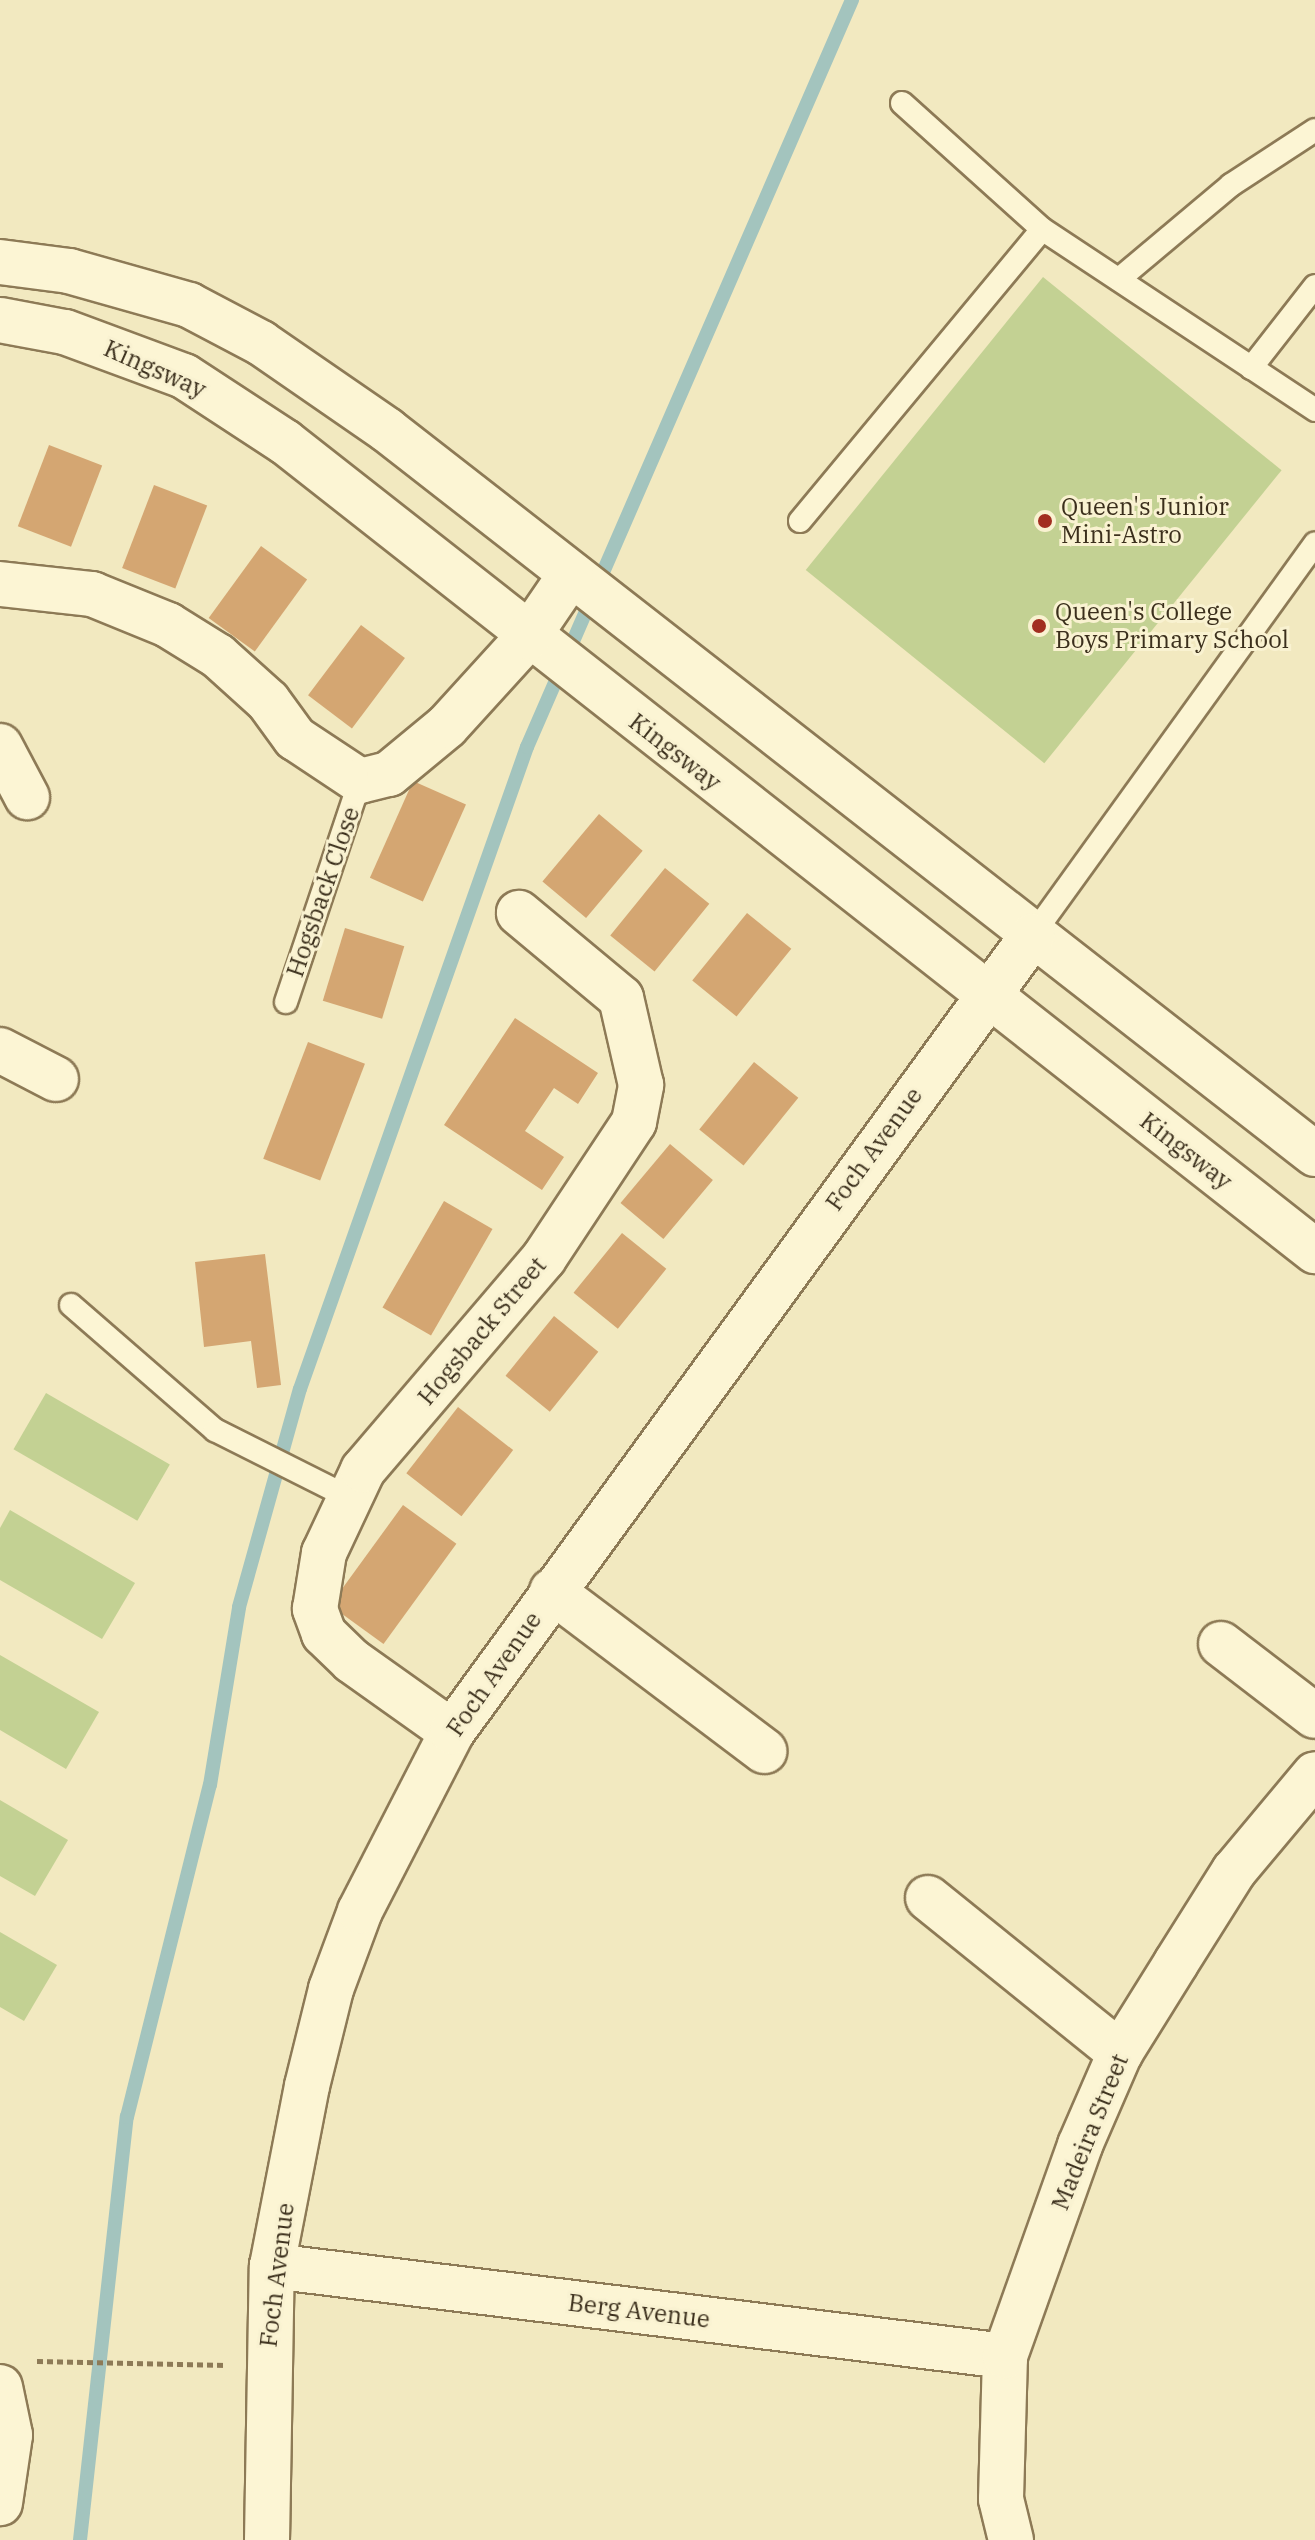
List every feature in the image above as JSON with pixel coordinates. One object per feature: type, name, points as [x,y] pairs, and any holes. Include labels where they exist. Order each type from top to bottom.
[{"type":"street","points":[[0,262],[69,271],[189,305],[261,343],[387,430],[643,633],[1315,1154]]},
{"type":"street","name":"Kingsway","points":[[0,320],[65,332],[184,376],[285,442],[986,997],[1315,1251]]},
{"type":"street","name":"Hogsback Close","points":[[0,584],[92,594],[168,625],[228,665],[268,701],[295,738],[360,781],[389,774],[447,726],[537,643],[577,579]]},
{"type":"street","points":[[0,746],[27,797]]},
{"type":"street","name":"Hogsback Street","points":[[452,1732],[324,1634],[315,1609],[338,1493],[363,1470],[544,1258],[634,1122],[641,1085],[621,998],[519,913]]},
{"type":"street","name":"Foch Avenue","points":[[267,2540],[266,2367],[272,2266],[331,1989],[360,1911],[452,1732],[1032,936]]},
{"type":"street","points":[[0,1050],[56,1079]]},
{"type":"street","points":[[552,1591],[764,1751]]},
{"type":"street","points":[[1221,1644],[1315,1716]]},
{"type":"street","name":"Madeira Street","points":[[1011,2540],[1001,2499],[1005,2356],[1080,2145],[1120,2053],[1234,1871],[1315,1774]]},
{"type":"street","points":[[928,1898],[1120,2053]]},
{"type":"street","name":"Berg Avenue","points":[[272,2266],[1005,2356]]},
{"type":"street","points":[[0,2387],[10,2435],[2,2500]]},
{"type":"lane","points":[[902,103],[1042,229],[1315,410]]},
{"type":"lane","points":[[1119,279],[1231,185],[1315,130]]},
{"type":"lane","points":[[800,521],[1042,229]]},
{"type":"lane","points":[[1251,368],[1315,286]]},
{"type":"lane","points":[[1032,936],[1315,543]]},
{"type":"lane","name":"Hogsback Close","points":[[286,1002],[360,781]]},
{"type":"lane","points":[[71,1305],[184,1407],[270,1460],[338,1493]]},
{"type":"path","points":[[49,2360],[266,2367]]},
{"type":"green space","name":"Queen's Junior Mini-Astro","points":[[1043,277],[1282,470],[1044,763],[806,570]]},
{"type":"green space","points":[[46,1393],[170,1464],[137,1521],[14,1449]]},
{"type":"green space","points":[[10,1510],[135,1583],[102,1639],[0,1580],[0,1528]]},
{"type":"green space","points":[[0,1655],[99,1712],[66,1769],[0,1730]]},
{"type":"green space","points":[[0,1800],[68,1840],[35,1896],[0,1876]]},
{"type":"green space","points":[[0,1932],[57,1965],[24,2021],[0,2007]]},
{"type":"building","points":[[49,445],[102,465],[71,547],[18,526]]},
{"type":"building","points":[[154,485],[207,505],[175,589],[122,568]]},
{"type":"building","points":[[261,546],[307,580],[255,652],[209,618]]},
{"type":"building","points":[[361,625],[405,658],[352,728],[308,695]]},
{"type":"building","points":[[413,781],[466,805],[423,901],[370,878]]},
{"type":"building","points":[[599,814],[643,851],[586,918],[542,881]]},
{"type":"building","points":[[665,868],[709,904],[655,971],[610,936]]},
{"type":"building","points":[[747,913],[791,949],[737,1016],[692,981]]},
{"type":"building","points":[[345,928],[404,946],[382,1019],[323,1001]]},
{"type":"building","points":[[515,1018],[598,1073],[578,1104],[554,1088],[525,1131],[564,1157],[542,1190],[444,1125]]},
{"type":"building","points":[[308,1042],[365,1064],[320,1181],[263,1159]]},
{"type":"building","points":[[754,1062],[798,1098],[744,1165],[699,1130]]},
{"type":"building","points":[[670,1144],[713,1180],[663,1239],[621,1203]]},
{"type":"building","points":[[444,1201],[492,1229],[431,1336],[382,1308]]},
{"type":"building","points":[[622,1233],[666,1269],[618,1329],[574,1293]]},
{"type":"building","points":[[265,1254],[281,1385],[257,1388],[251,1341],[204,1347],[195,1262]]},
{"type":"building","points":[[554,1316],[598,1352],[550,1412],[506,1376]]},
{"type":"building","points":[[458,1407],[513,1450],[461,1516],[406,1473]]},
{"type":"building","points":[[403,1505],[456,1544],[384,1644],[330,1605]]},
{"type":"waterway","points":[[80,2540],[127,2117],[210,1785],[239,1607],[300,1389],[527,747],[852,0]]},
{"type":"place","name":"Queen's Junior Mini-Astro","points":[[1045,521]]},
{"type":"place","name":"Queen's College Boys Primary School","points":[[1039,626]]}]
